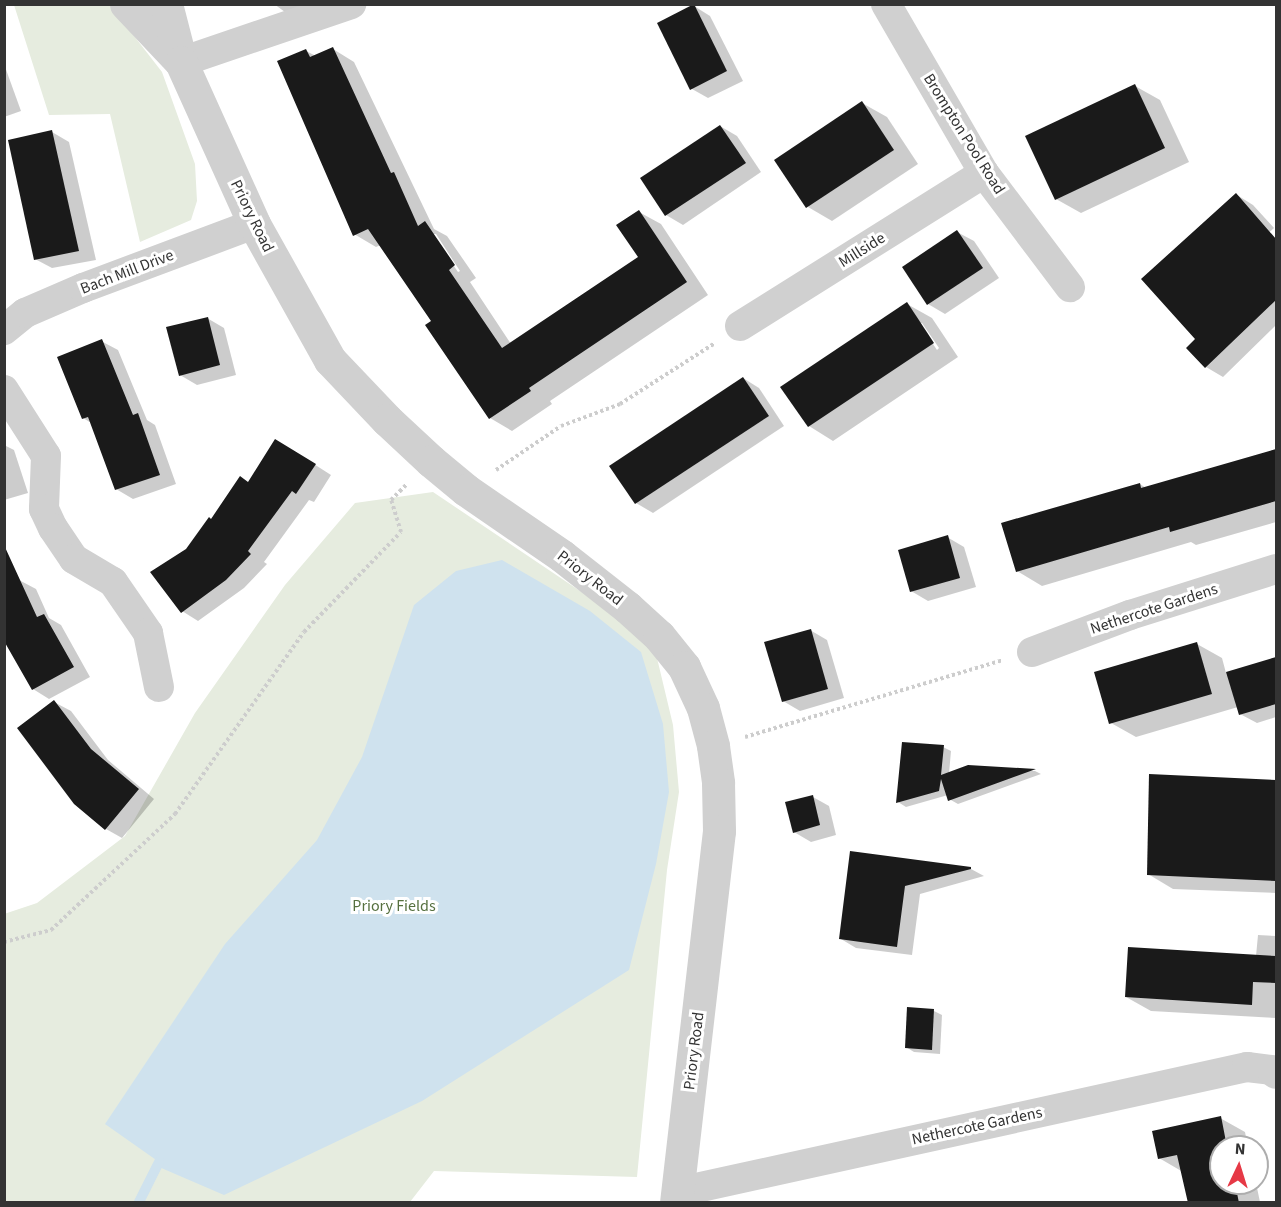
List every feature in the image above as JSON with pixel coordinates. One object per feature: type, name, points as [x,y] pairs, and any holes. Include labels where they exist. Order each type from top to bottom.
[{"type":"street","name":"Priory Road","points":[[126,4],[181,62]]},
{"type":"street","name":"Priory Road","points":[[166,4],[181,62],[254,224],[330,360],[387,420],[431,461],[466,490],[562,556],[627,607],[671,648],[684,667],[703,708],[713,746],[718,783],[719,831],[677,1197]]},
{"type":"street","points":[[181,62],[351,4]]},
{"type":"street","name":"Brompton Pool Road","points":[[886,4],[984,173],[1070,287]]},
{"type":"street","name":"Millside","points":[[740,326],[984,173]]},
{"type":"street","name":"Bach Mill Drive","points":[[4,330],[26,313],[82,288],[254,224]]},
{"type":"street","points":[[4,390],[46,456],[44,509],[52,528],[74,559],[113,582],[148,633],[159,687]]},
{"type":"street","name":"Nethercote Gardens","points":[[1032,652],[1130,615],[1276,570]]},
{"type":"street","name":"Nethercote Gardens","points":[[677,1197],[1247,1067],[1271,1070],[1276,1074]]},
{"type":"path","points":[[466,490],[561,426],[620,404],[740,326]]},
{"type":"path","points":[[4,942],[51,930],[175,814],[304,632],[401,532],[391,500],[431,461]]},
{"type":"path","points":[[713,746],[1032,652]]},
{"type":"green space","points":[[14,5],[110,5],[162,72],[195,164],[197,201],[191,220],[140,242],[110,114],[49,115]]},
{"type":"green space","name":"Priory Fields","points":[[433,492],[635,628],[657,658],[673,725],[679,792],[667,870],[637,1177],[434,1171],[410,1202],[5,1202],[4,914],[37,903],[125,836],[195,713],[285,585],[355,503]]},
{"type":"water","points":[[502,560],[590,611],[641,652],[663,724],[669,792],[656,864],[629,970],[422,1101],[224,1195],[159,1167],[159,1162],[105,1124],[225,944],[317,840],[362,757],[414,605],[456,571]]},
{"type":"building","points":[[694,4],[727,71],[690,90],[657,23]]},
{"type":"building","points":[[333,47],[418,226],[425,221],[455,265],[449,270],[502,348],[638,257],[616,225],[639,210],[687,282],[529,388],[531,391],[489,419],[425,325],[431,321],[368,229],[353,236],[277,61],[306,49],[310,57]]},
{"type":"building","points":[[1135,84],[1165,148],[1055,200],[1025,136]]},
{"type":"building","points":[[862,101],[894,150],[806,208],[774,160]]},
{"type":"building","points":[[720,125],[746,163],[665,216],[640,178]]},
{"type":"building","points":[[52,130],[79,251],[34,260],[8,140]]},
{"type":"building","points":[[1236,193],[1276,239],[1276,300],[1205,368],[1186,348],[1195,339],[1141,279]]},
{"type":"building","points":[[957,230],[983,268],[927,305],[902,267]]},
{"type":"building","points":[[907,302],[934,343],[808,427],[780,387]]},
{"type":"building","points":[[208,317],[220,365],[179,376],[166,327]]},
{"type":"building","points":[[102,339],[133,415],[138,413],[160,475],[115,490],[88,417],[82,419],[57,357]]},
{"type":"building","points":[[743,377],[769,416],[635,504],[609,466]]},
{"type":"building","points":[[275,439],[316,464],[296,494],[292,491],[248,551],[251,554],[226,580],[181,613],[150,572],[186,549],[209,517],[211,519],[240,476],[248,482]]},
{"type":"building","points":[[1276,449],[1276,501],[1170,532],[1169,527],[1016,572],[1001,523],[1140,483],[1141,488]]},
{"type":"building","points":[[948,535],[960,578],[910,592],[898,550]]},
{"type":"building","points":[[4,545],[37,617],[44,614],[74,667],[32,690],[4,641]]},
{"type":"building","points":[[811,629],[828,689],[782,702],[764,642]]},
{"type":"building","points":[[1197,642],[1212,694],[1109,724],[1094,672]]},
{"type":"building","points":[[1276,657],[1276,704],[1239,715],[1226,672]]},
{"type":"building","points":[[54,700],[91,749],[139,789],[105,830],[74,804],[17,728]]},
{"type":"building","points":[[902,742],[944,745],[941,775],[968,765],[1036,769],[948,801],[941,779],[939,791],[896,803]]},
{"type":"building","points":[[1149,774],[1276,780],[1276,881],[1147,875]]},
{"type":"building","points":[[813,795],[820,825],[793,833],[785,802]]},
{"type":"building","points":[[850,851],[971,867],[971,869],[905,886],[897,947],[839,939]]},
{"type":"building","points":[[1128,947],[1276,956],[1276,983],[1253,982],[1252,1005],[1125,997]]},
{"type":"building","points":[[907,1007],[934,1009],[932,1050],[905,1048]]},
{"type":"building","points":[[1221,1116],[1225,1135],[1209,1135],[1209,1195],[1237,1195],[1239,1203],[1188,1203],[1177,1155],[1158,1159],[1152,1131]]},
{"type":"waterway","points":[[139,1202],[159,1162]]}]
